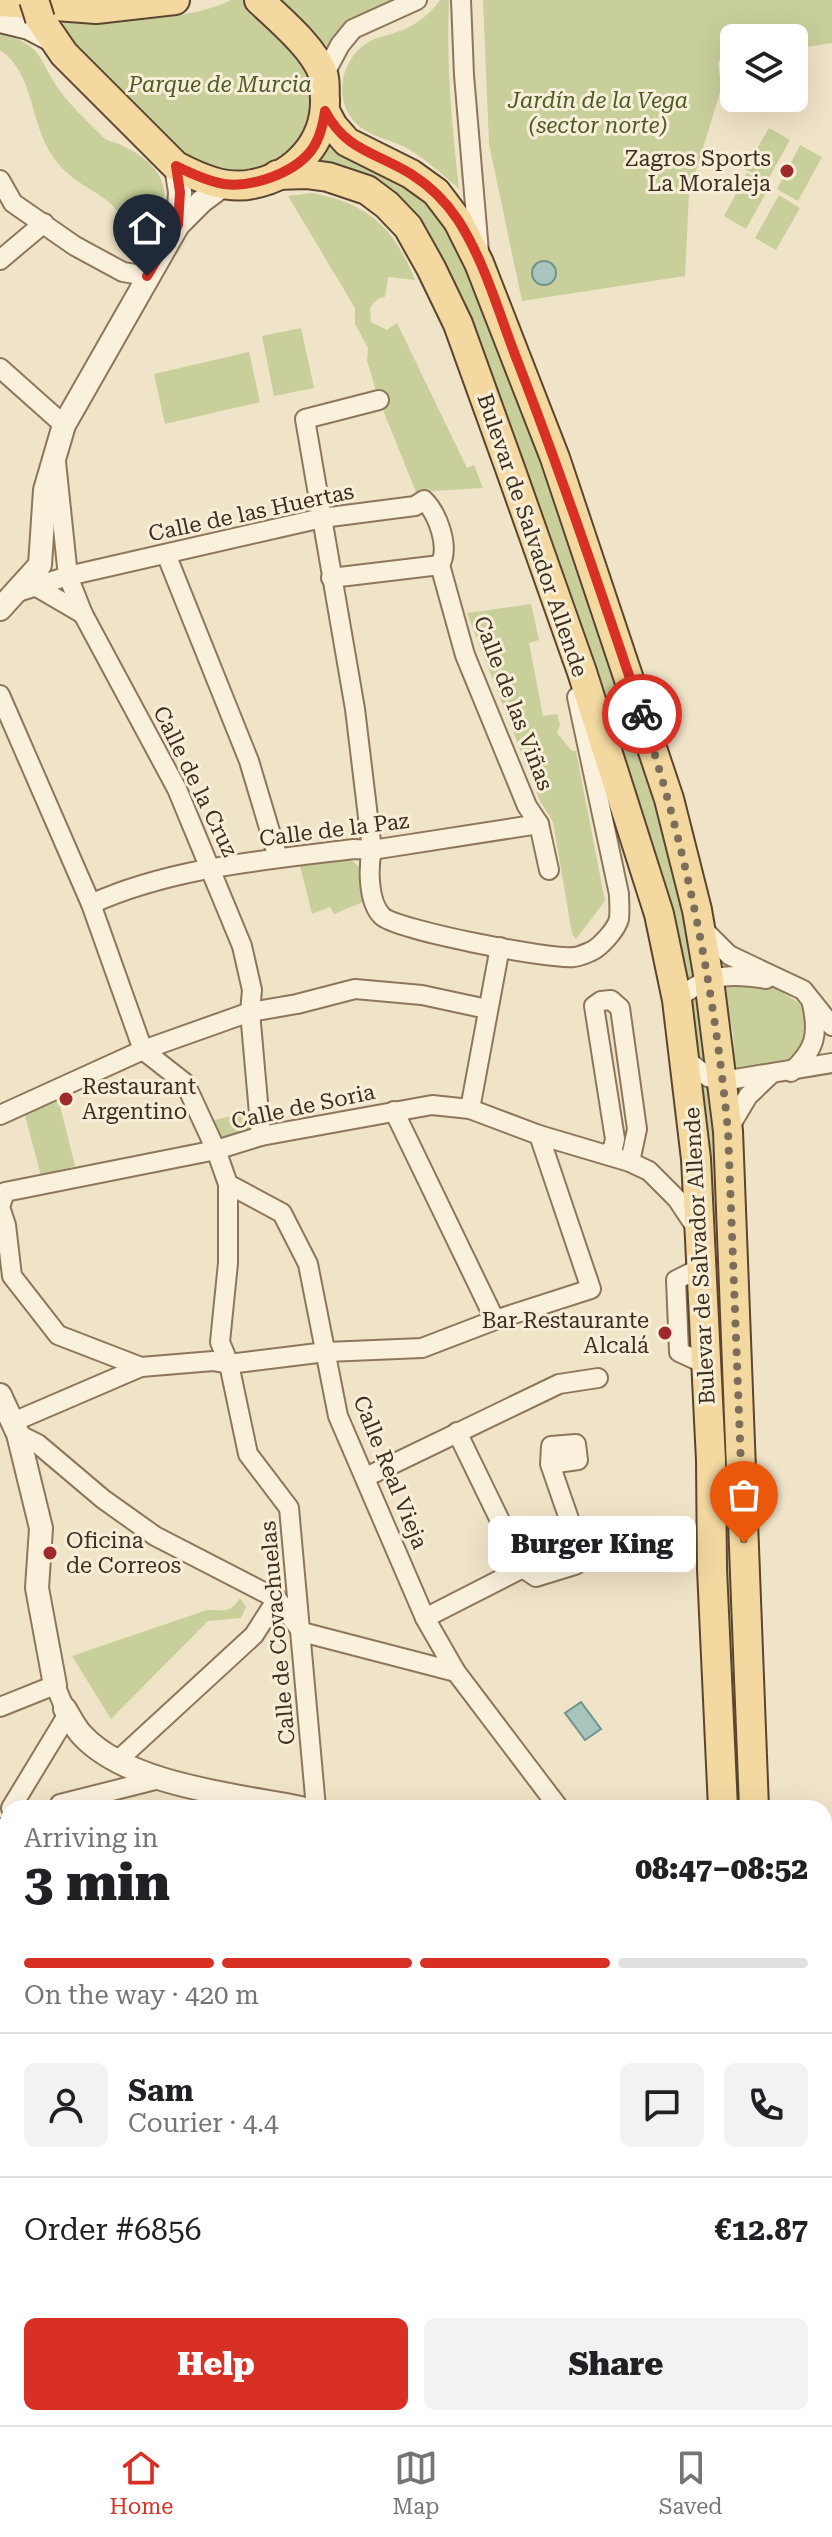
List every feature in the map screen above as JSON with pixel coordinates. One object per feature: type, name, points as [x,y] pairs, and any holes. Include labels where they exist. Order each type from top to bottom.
[{"type":"main road","points":[[0,2],[96,9],[175,0]]},
{"type":"main road","points":[[0,20],[29,27],[42,19],[176,166],[225,184],[252,185],[277,175],[309,154],[322,131],[325,111],[324,75],[300,39],[259,0]]},
{"type":"main road","name":"Bulevar de Salvador Allende","points":[[325,111],[347,142],[411,174],[436,192],[458,221],[479,263],[555,458],[669,799],[709,980],[728,1131],[754,1800]]},
{"type":"main road","name":"Bulevar de Salvador Allende","points":[[277,175],[328,177],[367,190],[408,227],[431,268],[458,324],[546,570],[659,914],[677,1000],[696,1159],[712,1472],[712,1569],[723,1800]]},
{"type":"street","points":[[324,75],[340,45],[353,29],[417,0]]},
{"type":"street","points":[[461,0],[479,263]]},
{"type":"street","points":[[176,166],[180,192],[178,225]]},
{"type":"street","points":[[0,180],[13,203],[106,264],[123,272],[147,276]]},
{"type":"street","points":[[0,608],[26,589],[40,565],[45,490],[64,425],[178,225],[225,184]]},
{"type":"street","points":[[0,260],[44,223]]},
{"type":"street","points":[[0,368],[64,425]]},
{"type":"street","points":[[379,400],[305,419],[355,709],[372,850],[369,865],[374,902],[382,916],[398,925],[500,947],[574,957],[595,950],[619,919],[619,894],[546,570]]},
{"type":"street","name":"Calle de la Cruz","points":[[55,455],[68,576],[83,614],[177,789],[242,946],[252,990],[250,1012],[261,1136]]},
{"type":"street","name":"Calle de las Huertas","points":[[26,589],[68,576],[322,518],[415,506],[424,500],[431,507],[445,546],[440,565]]},
{"type":"street","points":[[166,554],[249,761],[278,858]]},
{"type":"street","points":[[331,578],[440,565]]},
{"type":"street","name":"Calle de las Viñas","points":[[440,565],[465,655],[527,806],[539,824],[549,870]]},
{"type":"street","points":[[26,589],[83,614]]},
{"type":"street","points":[[0,695],[91,904],[143,1050],[185,1083],[228,1184]]},
{"type":"street","name":"Calle de la Paz","points":[[91,904],[152,882],[211,869],[354,849],[372,850],[539,824]]},
{"type":"street","points":[[699,926],[729,955],[803,990],[832,1026]]},
{"type":"street","points":[[470,1109],[500,947]]},
{"type":"street","points":[[677,1000],[693,985],[709,980],[743,975],[791,982]]},
{"type":"street","points":[[0,1115],[143,1050],[250,1012],[355,989],[422,995],[487,1009]]},
{"type":"street","points":[[607,1154],[613,1148],[615,1139],[594,1006],[611,1000],[620,1008],[637,1129],[630,1162]]},
{"type":"street","points":[[791,1072],[813,1046],[817,1024],[811,1001]]},
{"type":"street","points":[[683,1057],[708,1077],[723,1081],[832,1063]]},
{"type":"street","points":[[728,1131],[748,1096],[771,1074]]},
{"type":"street","name":"Calle de Soria","points":[[6,1281],[6,1225],[0,1207],[5,1192],[216,1150],[261,1136],[432,1105],[470,1109],[649,1171],[677,1199],[699,1232]]},
{"type":"street","points":[[394,1111],[495,1320]]},
{"type":"street","points":[[11,1423],[141,1367],[213,1361],[229,1364],[326,1352],[422,1348],[591,1289],[539,1135]]},
{"type":"street","name":"Calle Real Vieja","points":[[228,1184],[282,1213],[308,1264],[338,1416],[425,1618],[456,1672],[553,1800]]},
{"type":"street","name":"Calle de Covachuelas","points":[[228,1184],[228,1263],[220,1342],[229,1364],[248,1454],[289,1508],[315,1800]]},
{"type":"street","points":[[6,1281],[58,1335],[141,1367]]},
{"type":"street","points":[[366,1477],[559,1384],[598,1378]]},
{"type":"street","points":[[0,1395],[41,1528],[37,1588],[55,1685],[65,1714],[82,1735],[116,1762],[159,1779],[242,1800]]},
{"type":"street","points":[[11,1423],[103,1499],[155,1536],[277,1599],[302,1632],[456,1672]]},
{"type":"street","points":[[457,1432],[523,1568],[536,1577],[575,1565],[576,1536],[550,1464]]},
{"type":"street","points":[[425,1618],[523,1568]]},
{"type":"street","points":[[116,1762],[254,1635],[277,1599]]},
{"type":"street","points":[[0,1707],[55,1685]]},
{"type":"street","points":[[16,1800],[65,1714]]},
{"type":"street","points":[[79,1800],[159,1779]]},
{"type":"green space","name":"Parque de Murcia","points":[[231,0],[242,0],[271,26],[297,56],[308,80],[310,102],[306,122],[297,140],[284,154],[267,165],[248,171],[227,172],[198,165],[176,148],[63,35],[63,20],[172,16]]},
{"type":"green space","points":[[282,0],[403,0],[351,22],[327,47]]},
{"type":"green space","points":[[440,0],[449,0],[450,94],[459,189],[410,150],[360,127],[345,107],[343,95],[345,71],[358,51],[373,40],[412,25]]},
{"type":"green space","name":"Jardín de la Vega (sector norte)","points":[[483,0],[832,0],[832,43],[808,47],[808,24],[720,24],[720,92],[689,194],[685,276],[522,301],[489,144]]},
{"type":"green space","name":"Parque de Murcia","points":[[0,35],[33,48],[75,109],[107,140],[139,155],[160,177],[164,204],[138,260],[132,262],[129,237],[123,219],[114,207],[76,180],[51,154],[26,85],[11,60],[0,50]]},
{"type":"green space","points":[[769,128],[790,140],[767,181],[745,169]]},
{"type":"green space","points":[[325,138],[400,177],[438,210],[491,313],[631,705],[700,971],[687,980],[682,953],[667,927],[426,246],[310,162]]},
{"type":"green space","points":[[800,145],[822,157],[798,201],[777,189]]},
{"type":"green space","points":[[747,173],[770,186],[746,229],[724,216]]},
{"type":"green space","points":[[312,193],[364,211],[388,232],[407,261],[415,280],[388,277],[385,297],[379,298],[370,307],[371,322],[387,330],[397,323],[467,468],[474,465],[483,488],[416,492],[377,395],[367,360],[368,348],[355,324],[355,308],[288,196]]},
{"type":"green space","points":[[779,195],[800,208],[776,250],[755,238]]},
{"type":"green space","points":[[301,328],[314,388],[274,396],[262,336]]},
{"type":"green space","points":[[249,352],[260,402],[165,424],[154,374]]},
{"type":"green space","points":[[531,604],[539,640],[529,643],[543,716],[557,714],[560,725],[557,733],[572,751],[576,751],[605,901],[576,939],[572,934],[553,822],[540,801],[467,613]]},
{"type":"green space","points":[[349,858],[359,867],[363,902],[334,914],[330,907],[312,914],[300,866]]},
{"type":"green space","points":[[719,982],[770,984],[799,1003],[809,1018],[811,1036],[797,1059],[733,1073],[733,1031]]},
{"type":"green space","points":[[701,993],[713,1072],[697,1058],[691,1007],[695,994]]},
{"type":"green space","points":[[693,1076],[716,1091],[747,1800],[730,1800]]},
{"type":"green space","points":[[58,1098],[75,1166],[41,1176],[24,1111]]},
{"type":"green space","points":[[256,1110],[258,1134],[218,1147],[206,1122]]},
{"type":"green space","points":[[240,1598],[246,1607],[241,1618],[208,1621],[111,1719],[72,1656],[207,1610],[230,1609]]},
{"type":"water","points":[[544,261],[552,265],[556,273],[552,281],[544,285],[536,281],[532,273],[536,265]]},
{"type":"water","points":[[581,1702],[601,1729],[585,1740],[565,1713]]},
{"type":"way so far","points":[[642,714],[669,799],[697,910],[723,1081],[728,1131],[744,1543]]},
{"type":"place","name":"Zagros Sports La Moraleja","points":[[787,171]]},
{"type":"place","name":"Restaurant Argentino","points":[[66,1099]]},
{"type":"place","name":"Bar Restaurante Alcalá","points":[[665,1333]]},
{"type":"place","name":"Burger King","points":[[744,1543]]},
{"type":"place","name":"Oficina de Correos","points":[[50,1553]]},
{"type":"route","points":[[147,276],[178,225],[180,192],[176,166],[225,184],[252,185],[277,175],[309,154],[322,131],[325,111],[347,142],[411,174],[436,192],[458,221],[479,263],[555,458],[642,714]]}]
